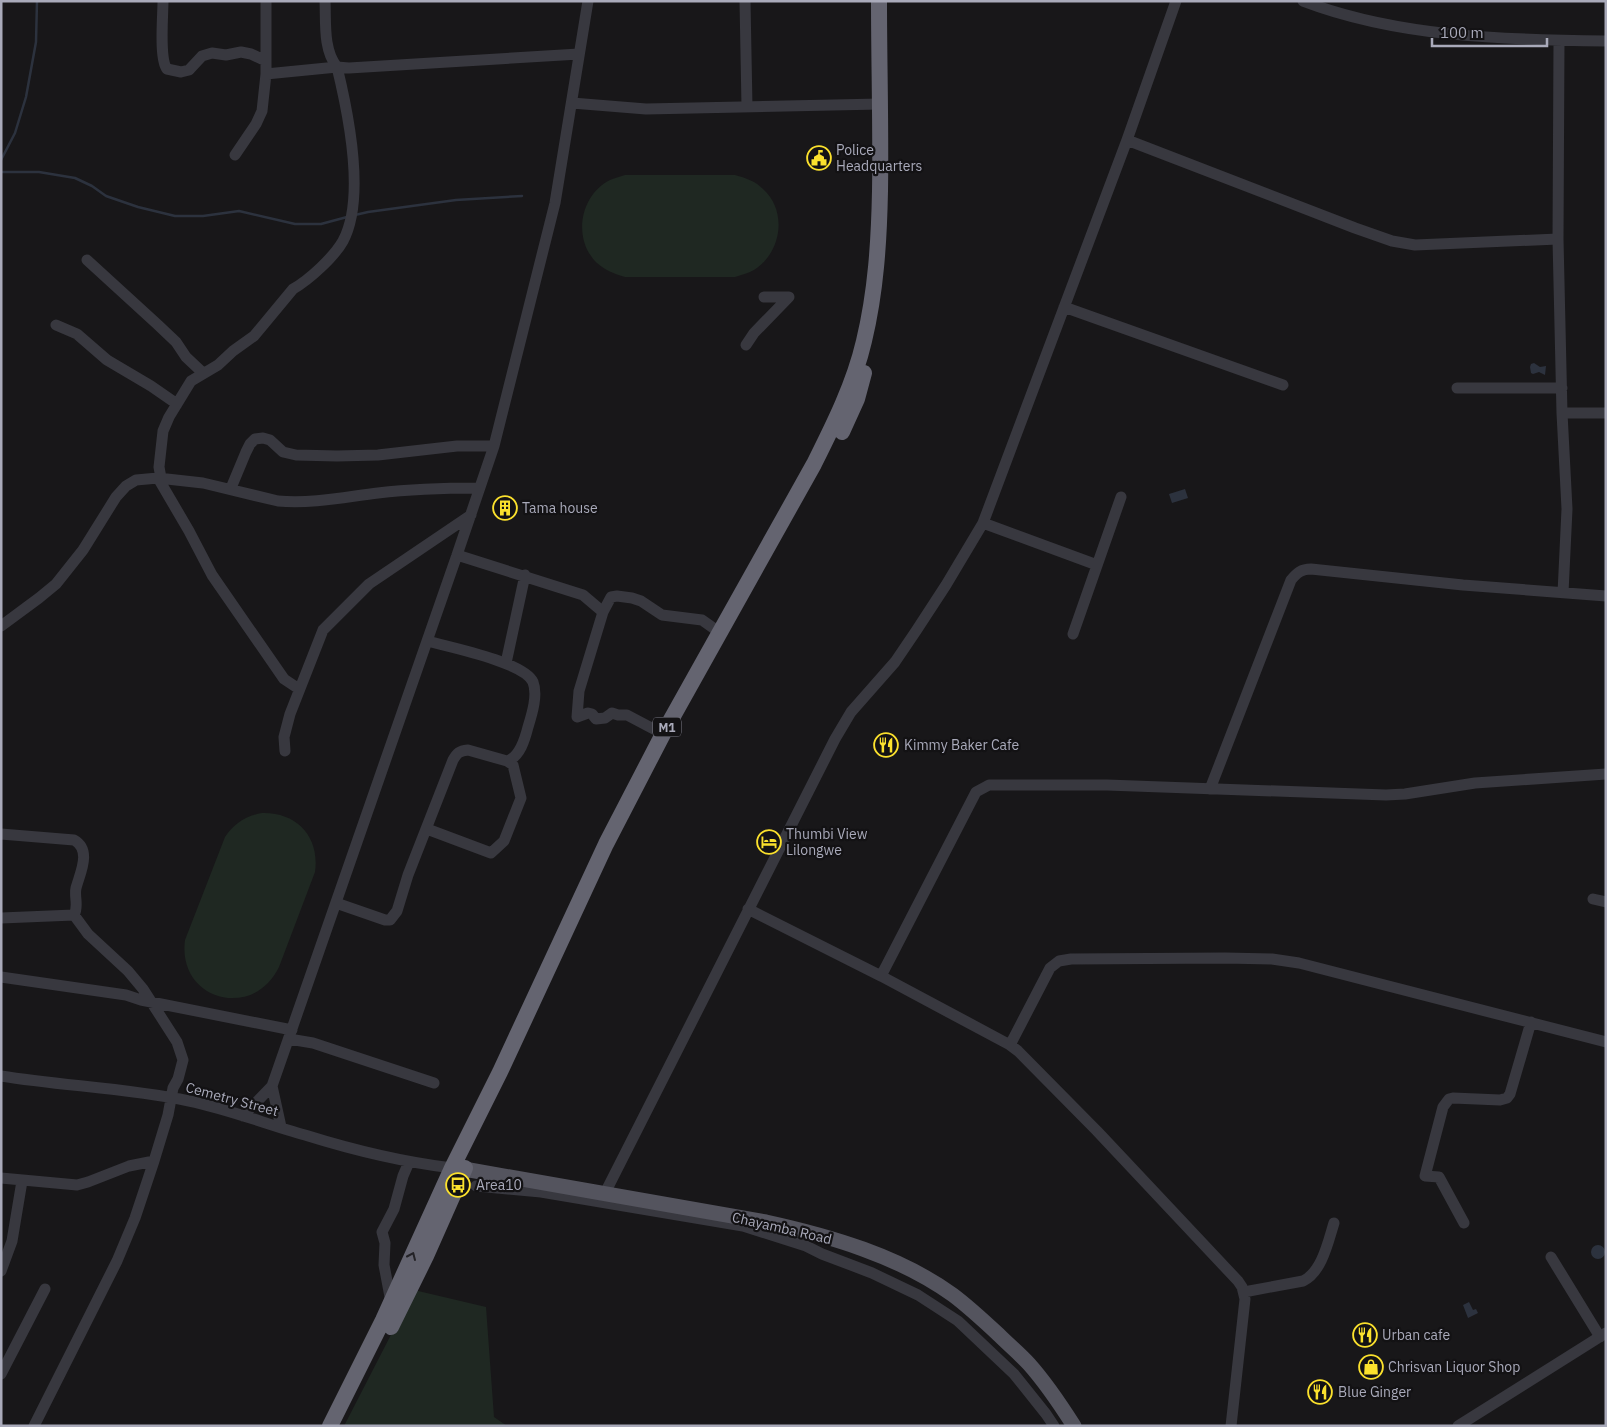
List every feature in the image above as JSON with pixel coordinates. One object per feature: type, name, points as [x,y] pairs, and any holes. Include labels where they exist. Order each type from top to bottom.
[{"type":"highway","name":"M1","points":[[341,1426],[426,1256],[458,1169],[500,1072],[606,844],[663,734],[814,464],[831,431],[851,382],[859,360],[870,311],[878,259],[879,1]]},
{"type":"highway","name":"M1","points":[[330,1426],[458,1169],[520,1054],[571,937],[645,785],[810,493],[842,433],[857,399],[880,312],[886,257],[891,169],[890,1]]},
{"type":"main road","name":"Chayamba Road","points":[[458,1169],[796,1228],[861,1248],[895,1262],[952,1294],[978,1316],[1028,1363],[1054,1396],[1074,1426]]},
{"type":"street","points":[[163,1],[163,54],[164,65],[167,69],[181,72],[188,70],[202,56],[212,53],[226,55],[241,52],[251,54],[266,61]]},
{"type":"street","points":[[235,155],[256,124],[262,111],[266,74],[266,1]]},
{"type":"street","points":[[299,689],[284,679],[218,584],[159,478],[159,467],[162,431],[191,381],[218,365],[233,350],[254,336],[293,289],[314,274],[339,246],[346,233],[354,204],[352,147],[346,105],[337,66],[330,57],[325,1]]},
{"type":"street","points":[[243,1116],[272,1086],[458,555],[494,446],[555,203],[588,1]]},
{"type":"street","points":[[745,1],[747,107]]},
{"type":"street","points":[[604,1195],[748,909],[845,722],[894,662],[916,631],[983,523],[1127,140],[1176,1]]},
{"type":"street","points":[[1303,1],[1394,26],[1484,37],[1559,41],[1606,41]]},
{"type":"street","points":[[1559,41],[1558,239],[1562,413],[1567,509],[1563,593]]},
{"type":"street","points":[[266,74],[337,66],[349,68],[580,54]]},
{"type":"street","points":[[572,103],[646,109],[880,104]]},
{"type":"street","points":[[1127,140],[1355,228],[1403,244],[1558,239]]},
{"type":"street","points":[[87,260],[158,324],[203,374]]},
{"type":"street","points":[[746,345],[754,333],[789,297],[764,298]]},
{"type":"street","points":[[1064,307],[1283,385]]},
{"type":"street","points":[[56,325],[77,334],[91,345],[98,354],[177,404]]},
{"type":"street","points":[[1457,388],[1562,388]]},
{"type":"street","points":[[1562,413],[1606,413]]},
{"type":"street","points":[[231,488],[246,452],[255,439],[263,438],[270,440],[283,452],[337,456],[378,455],[457,446],[494,446]]},
{"type":"street","points":[[1,626],[39,598],[69,569],[116,497],[126,486],[136,480],[159,478],[203,483],[288,502],[323,501],[430,488],[479,488]]},
{"type":"street","points":[[1073,634],[1121,497]]},
{"type":"street","points":[[285,751],[284,737],[290,714],[323,630],[369,584],[471,515]]},
{"type":"street","points":[[983,523],[1097,565]]},
{"type":"street","points":[[458,555],[584,595],[603,612]]},
{"type":"street","points":[[1210,789],[1291,580],[1297,573],[1311,570],[1462,585],[1606,596]]},
{"type":"street","points":[[506,663],[525,575]]},
{"type":"street","points":[[663,734],[628,715],[612,714],[605,718],[596,719],[592,714],[577,716],[579,691],[603,612],[611,597],[632,598],[641,601],[662,615],[702,620],[719,632]]},
{"type":"street","points":[[427,641],[506,663],[527,674],[532,681],[535,690],[533,710],[528,729],[518,754],[513,759],[507,761]]},
{"type":"street","points":[[336,903],[385,920],[390,920],[398,911],[408,876],[426,829],[453,760],[457,753],[461,750],[468,750],[507,761],[512,765],[521,798],[504,841],[491,853],[426,829]]},
{"type":"street","points":[[881,976],[976,792],[989,785],[1107,785],[1386,795],[1405,794],[1474,783],[1606,774]]},
{"type":"street","points":[[1,834],[74,840],[78,842],[84,859],[76,888],[77,908],[74,915]]},
{"type":"street","points":[[1594,899],[1606,902]]},
{"type":"street","points":[[748,909],[881,976],[1018,1051],[1238,1281],[1244,1292],[1245,1299],[1231,1426]]},
{"type":"street","points":[[1,918],[74,915]]},
{"type":"street","points":[[34,1426],[117,1261],[135,1218],[168,1115],[170,1098],[183,1060],[170,1030],[143,989],[128,971],[88,934],[74,915]]},
{"type":"street","points":[[1010,1045],[1050,968],[1059,961],[1226,958],[1286,960],[1606,1042]]},
{"type":"street","points":[[1,977],[112,993],[291,1034],[434,1083]]},
{"type":"street","points":[[1464,1223],[1438,1177],[1425,1176],[1444,1106],[1449,1099],[1453,1098],[1500,1100],[1507,1098],[1510,1094],[1531,1022]]},
{"type":"street","name":"Cemetry Street","points":[[1,1076],[170,1098],[410,1162],[458,1169]]},
{"type":"street","points":[[272,1086],[281,1128]]},
{"type":"street","points":[[1,1178],[77,1185],[129,1166],[154,1161]]},
{"type":"street","points":[[391,1302],[384,1265],[385,1243],[382,1232],[394,1209],[403,1176],[410,1162]]},
{"type":"street","points":[[1,1271],[12,1241],[22,1180]]},
{"type":"street","points":[[476,1186],[541,1192],[743,1226],[806,1246],[872,1273],[918,1295],[958,1321],[1014,1374],[1054,1426]]},
{"type":"street","points":[[1244,1292],[1307,1279],[1315,1271],[1325,1251],[1334,1223]]},
{"type":"street","points":[[1458,1426],[1603,1335],[1551,1257]]},
{"type":"street","points":[[1,1374],[6,1355],[45,1290]]},
{"type":"shaded area","points":[[625,175],[735,175],[750,180],[763,189],[771,199],[776,210],[778,233],[775,245],[761,265],[750,272],[735,277],[625,277],[610,272],[597,263],[589,253],[584,242],[583,218],[592,196],[600,187],[610,180]]},
{"type":"shaded area","points":[[262,813],[286,817],[304,829],[314,848],[316,859],[315,872],[279,967],[267,984],[252,994],[236,998],[219,996],[204,989],[193,977],[186,961],[185,940],[225,837],[240,821]]},
{"type":"shaded area","points":[[414,1290],[486,1307],[494,1417],[507,1426],[344,1426]]},
{"type":"water","points":[[1534,363],[1540,367],[1546,366],[1545,375],[1539,372],[1531,373],[1530,367]]},
{"type":"water","points":[[1185,489],[1188,498],[1172,503],[1169,494]]},
{"type":"water","points":[[1598,1245],[1603,1247],[1605,1252],[1603,1257],[1598,1259],[1593,1257],[1591,1252],[1593,1247]]},
{"type":"water","points":[[1469,1302],[1473,1310],[1476,1309],[1478,1313],[1468,1318],[1463,1305]]},
{"type":"waterway","points":[[1,160],[15,133],[26,97],[36,42],[37,1]]},
{"type":"waterway","points":[[1,172],[39,172],[75,178],[92,186],[106,196],[138,207],[175,216],[203,216],[239,211],[295,224],[321,224],[347,217]]},
{"type":"waterway","points":[[355,215],[456,200],[522,196]]},
{"type":"place","name":"Police Headquarters","points":[[819,158]]},
{"type":"place","name":"Tama house","points":[[505,508]]},
{"type":"place","name":"Kimmy Baker Cafe","points":[[886,745]]},
{"type":"place","name":"Thumbi View Lilongwe","points":[[769,842]]},
{"type":"place","name":"Area10","points":[[458,1185]]},
{"type":"place","name":"Urban cafe","points":[[1365,1335]]},
{"type":"place","name":"Chrisvan Liquor Shop","points":[[1371,1367]]},
{"type":"place","name":"Blue Ginger","points":[[1320,1392]]}]
